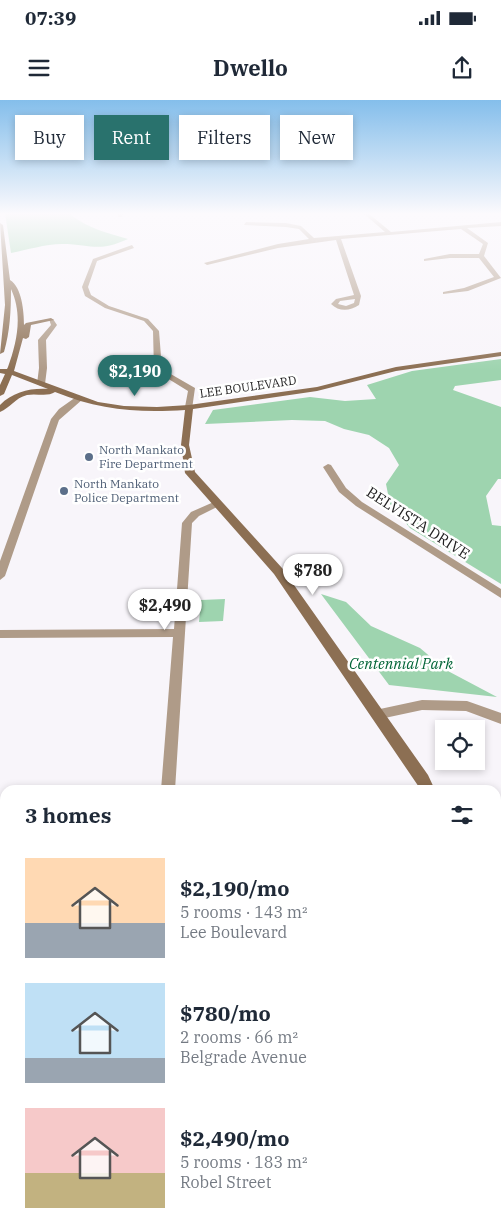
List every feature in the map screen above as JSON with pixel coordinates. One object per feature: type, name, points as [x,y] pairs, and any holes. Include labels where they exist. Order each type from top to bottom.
[{"type":"main road","points":[[0,352],[5,339],[7,323],[5,266]]},
{"type":"main road","points":[[0,394],[11,372],[20,344],[21,312],[12,283],[7,278]]},
{"type":"main road","points":[[21,312],[30,317],[51,320]]},
{"type":"main road","points":[[17,356],[26,343],[28,324],[51,320]]},
{"type":"main road","name":"LEE BOULEVARD","points":[[0,371],[11,372],[79,399],[124,408],[157,409],[189,407],[317,389],[396,369],[501,354]]},
{"type":"main road","points":[[0,410],[19,394],[39,391],[61,392]]},
{"type":"main road","points":[[189,407],[185,445],[190,473],[278,571],[380,714],[426,785]]},
{"type":"street","points":[[93,266],[85,287],[88,296],[107,307],[146,320],[156,331],[158,370],[192,390],[189,407]]},
{"type":"street","points":[[348,266],[358,296]]},
{"type":"street","points":[[446,293],[464,292],[477,285],[498,278],[489,266]]},
{"type":"street","points":[[41,384],[43,368],[42,340],[54,325],[54,322],[51,320]]},
{"type":"street","points":[[0,576],[55,419],[62,411],[79,399]]},
{"type":"street","name":"BELVISTA DRIVE","points":[[328,467],[342,490],[359,504],[501,594]]},
{"type":"street","points":[[168,785],[188,523],[195,514],[216,504]]},
{"type":"street","points":[[0,634],[179,633]]},
{"type":"street","points":[[380,714],[422,705],[467,706],[501,719]]},
{"type":"green space","points":[[501,359],[501,380],[455,386],[453,390],[501,407],[501,479],[498,479],[486,496],[492,525],[501,526],[501,584],[410,528],[390,504],[386,484],[399,465],[389,448],[369,435],[344,429],[325,421],[292,420],[205,424],[213,410],[310,397],[345,401],[376,399],[367,385],[412,371]]},
{"type":"green space","name":"Centennial Park","points":[[321,594],[346,602],[371,626],[420,648],[446,670],[497,697],[389,685]]},
{"type":"green space","points":[[225,599],[223,621],[199,622],[201,600]]},
{"type":"place","name":"North Mankato Fire Department","points":[[89,457]]},
{"type":"place","name":"North Mankato Police Department","points":[[64,491]]}]
